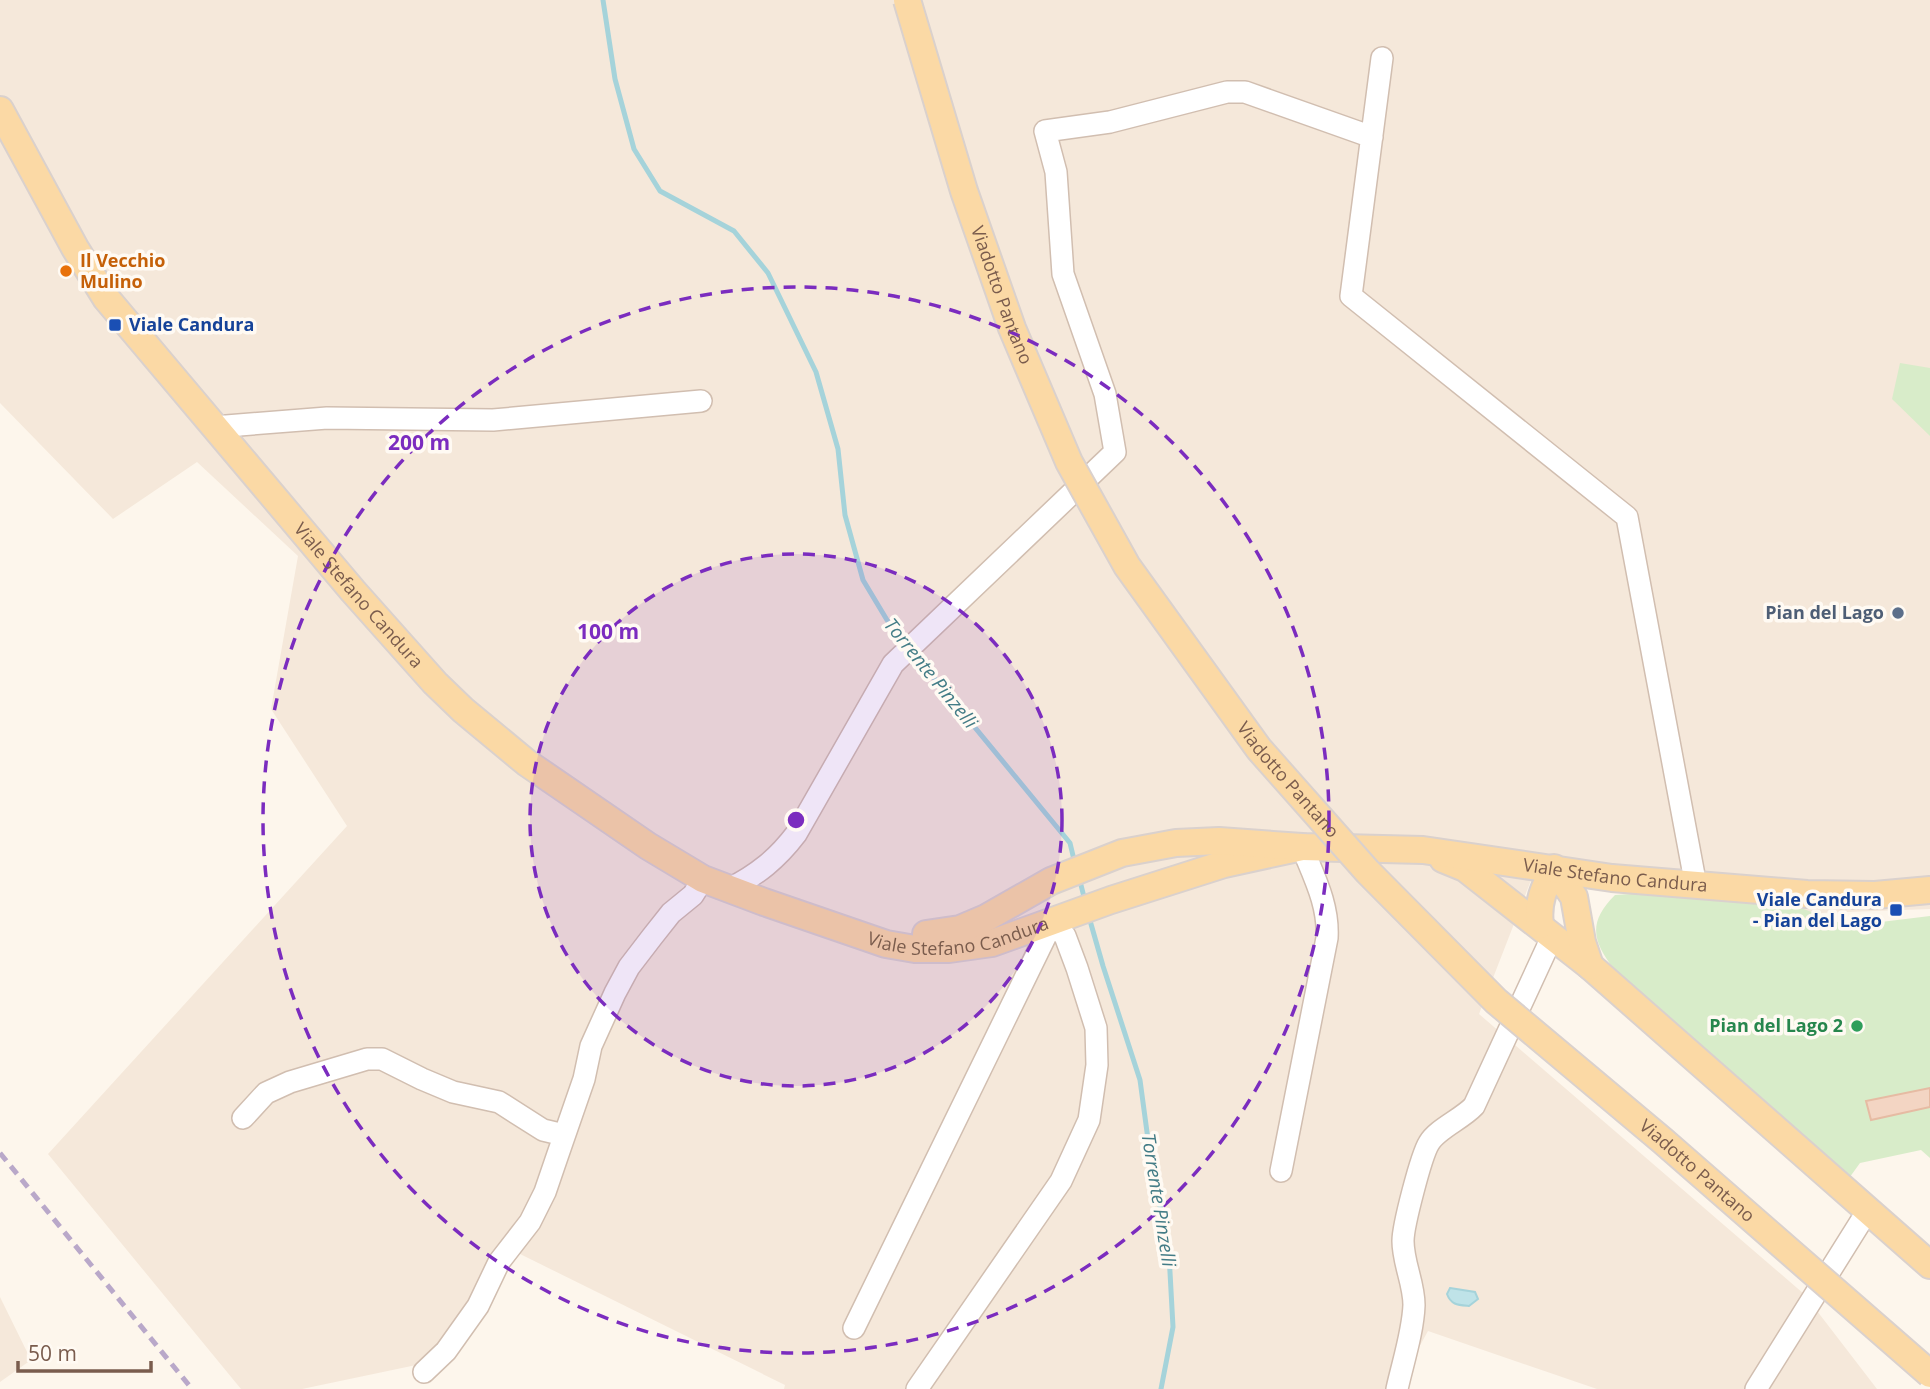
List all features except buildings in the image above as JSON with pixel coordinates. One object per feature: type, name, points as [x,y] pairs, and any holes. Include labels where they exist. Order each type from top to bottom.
[{"type":"main road","name":"Viadotto Pantano","points":[[907,0],[964,191],[1012,328],[1069,462],[1127,566],[1259,749],[1368,872],[1496,1001],[1663,1141],[1930,1374]]},
{"type":"main road","name":"Viale Stefano Candura","points":[[0,110],[75,248],[101,290],[353,591],[435,683],[527,763],[648,846],[703,878],[886,943],[915,949],[949,948],[992,943],[1224,863],[1302,847]]},
{"type":"main road","name":"Viale Stefano Candura","points":[[851,931],[916,936],[960,929],[986,918],[1051,881],[1122,853],[1176,844],[1219,841],[1302,847],[1423,850],[1612,878],[1696,886],[1875,895],[1930,890]]},
{"type":"main road","points":[[1423,850],[1465,869],[1590,966],[1930,1265]]},
{"type":"main road","points":[[1546,931],[1538,909],[1542,891],[1554,868],[1574,897],[1582,942],[1590,966]]},
{"type":"main road","points":[[1580,919],[1590,899],[1612,878]]},
{"type":"street","points":[[1382,58],[1351,296],[1627,517],[1696,886]]},
{"type":"street","points":[[729,889],[768,866],[796,834],[893,664],[1115,453],[1105,394],[1063,274],[1056,172],[1045,131],[1110,122],[1227,92],[1245,92],[1372,137]]},
{"type":"street","points":[[214,427],[327,418],[493,420],[701,401]]},
{"type":"street","points":[[1281,1171],[1328,938],[1328,919],[1324,903],[1302,847]]},
{"type":"street","points":[[424,1372],[446,1351],[478,1306],[499,1262],[530,1222],[545,1192],[584,1079],[591,1046],[629,967],[671,913],[692,895],[703,878]]},
{"type":"street","points":[[854,1328],[1059,920]]},
{"type":"street","points":[[917,1389],[1061,1181],[1089,1120],[1097,1065],[1096,1028],[1059,920]]},
{"type":"street","points":[[1397,1389],[1414,1305],[1403,1241],[1406,1216],[1428,1144],[1437,1134],[1464,1117],[1474,1107],[1546,931]]},
{"type":"street","points":[[243,1118],[266,1093],[290,1082],[367,1059],[382,1059],[453,1092],[499,1102],[542,1130],[564,1135]]},
{"type":"street","points":[[1756,1389],[1868,1210]]},
{"type":"shaded area","points":[[0,0],[1930,0],[1930,909],[1764,915],[1533,875],[1479,1014],[1804,1294],[1877,1389],[1597,1389],[1428,1331],[1396,1389],[784,1389],[785,1385],[516,1252],[421,1364],[302,1389],[241,1389],[48,1154],[347,826],[271,709],[298,556],[197,462],[113,519],[0,403]]},
{"type":"shaded area","points":[[0,1297],[31,1360],[0,1382]]},
{"type":"green space","points":[[1900,363],[1930,368],[1930,436],[1892,399]]},
{"type":"green space","points":[[1646,893],[1788,903],[1848,926],[1930,916],[1930,1158],[1921,1150],[1860,1163],[1847,1181],[1614,969],[1598,940],[1596,932],[1600,914],[1615,895]]},
{"type":"water","points":[[1450,1288],[1475,1292],[1478,1299],[1469,1306],[1455,1304],[1447,1294]]},
{"type":"waterway","name":"Torrente Pinzelli","points":[[603,0],[615,79],[634,149],[660,191],[734,231],[768,273],[816,372],[838,449],[845,515],[863,580],[887,620],[906,643]]},
{"type":"waterway","name":"Torrente Pinzelli","points":[[912,651],[1070,843],[1075,864]]},
{"type":"waterway","name":"Torrente Pinzelli","points":[[1079,877],[1085,901]]},
{"type":"waterway","name":"Torrente Pinzelli","points":[[1089,917],[1140,1080],[1149,1147],[1169,1254],[1173,1327],[1161,1389]]},
{"type":"railway","points":[[0,1153],[192,1389]]},
{"type":"place","name":"Il Vecchio Mulino","points":[[66,271]]},
{"type":"place","name":"Viale Candura","points":[[115,325]]},
{"type":"place","name":"Pian del Lago","points":[[1898,613]]},
{"type":"place","name":"Viale Candura - Pian del Lago","points":[[1896,910]]},
{"type":"place","name":"Pian del Lago 2","points":[[1857,1026]]}]
